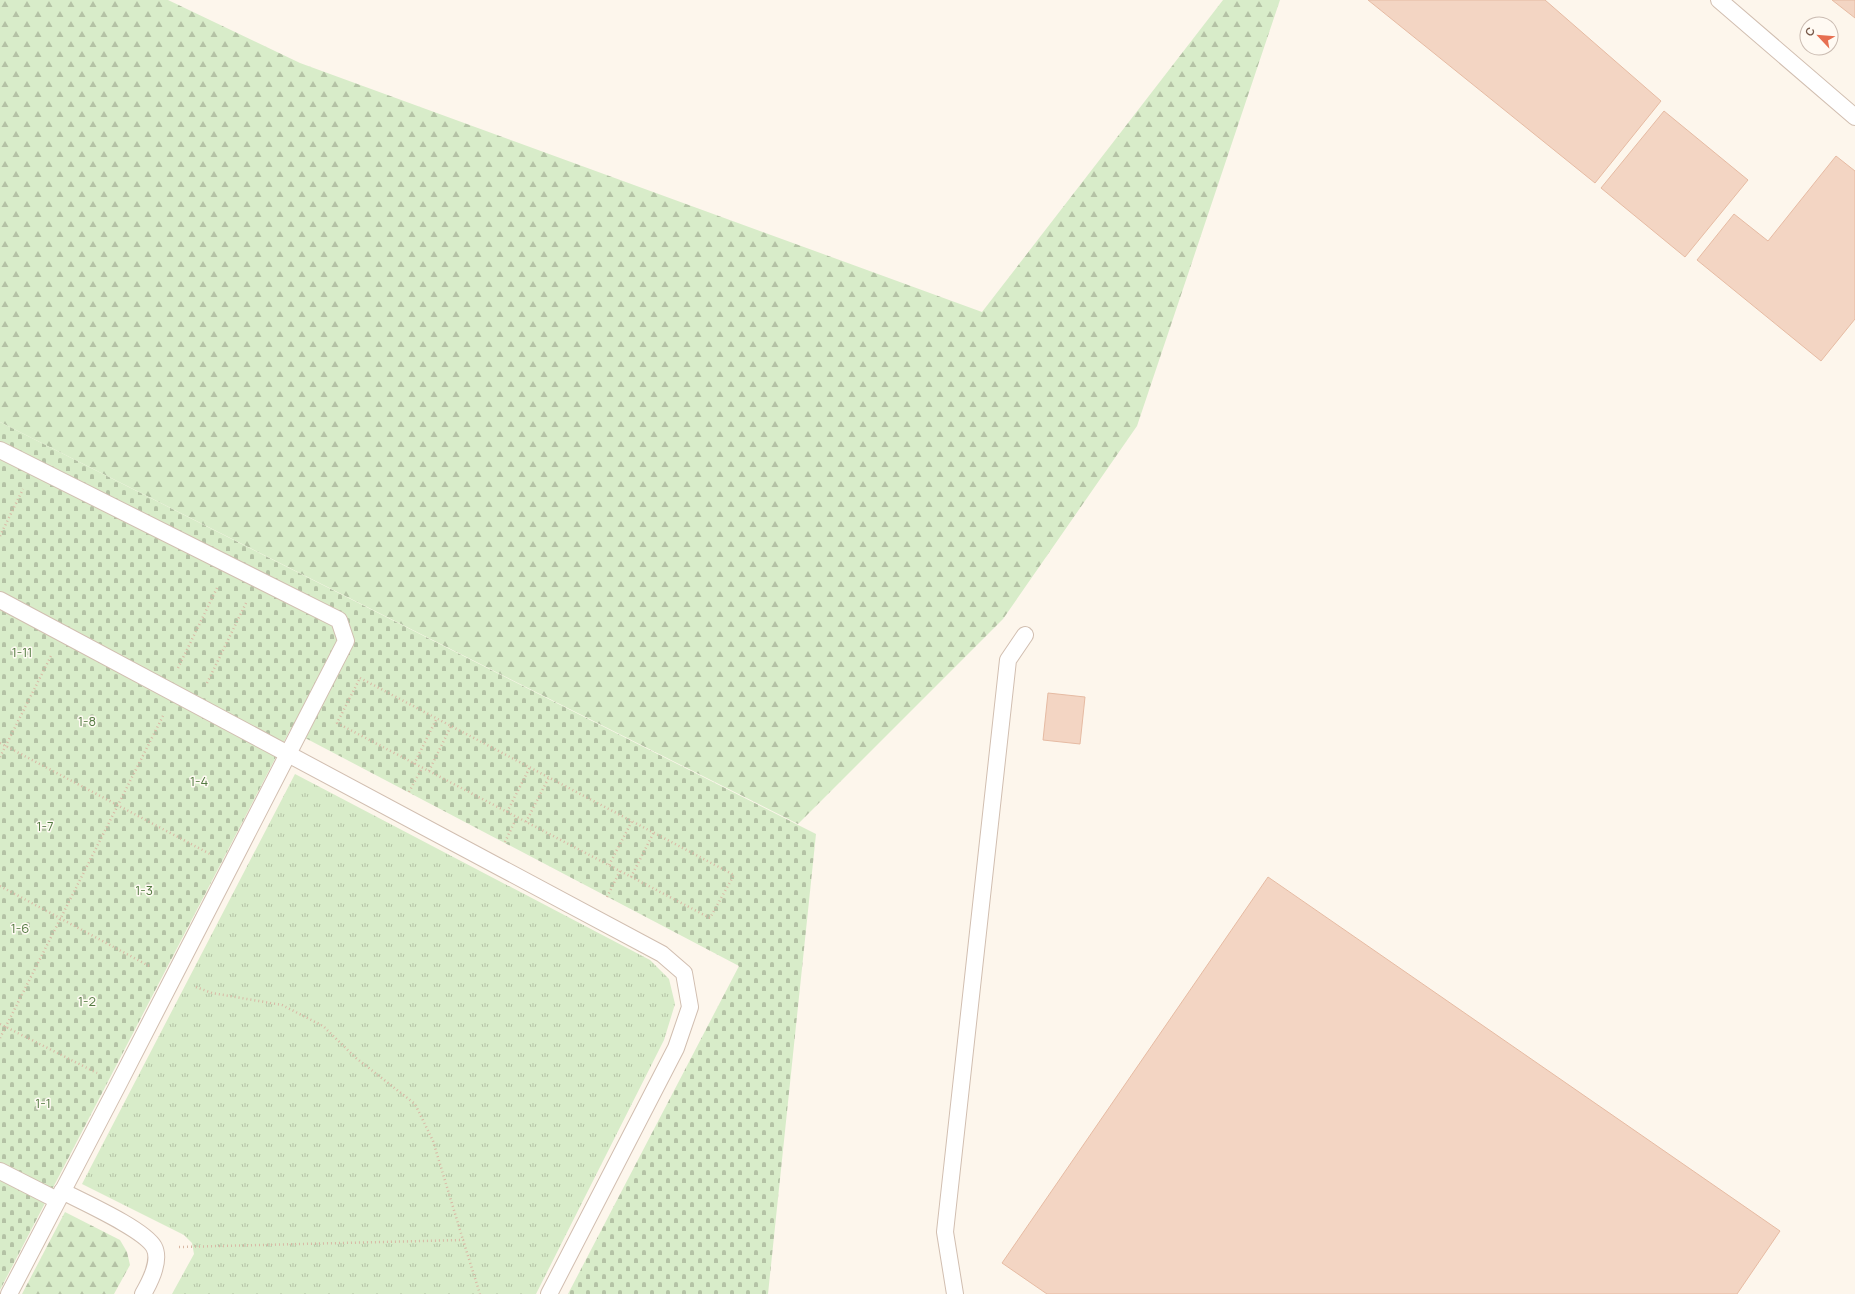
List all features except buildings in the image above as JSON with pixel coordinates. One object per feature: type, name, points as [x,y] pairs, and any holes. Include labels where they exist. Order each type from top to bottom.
[{"type":"lane","points":[[1719,0],[1855,117]]},
{"type":"lane","points":[[0,450],[340,620],[346,641],[9,1294]]},
{"type":"lane","points":[[0,600],[662,954],[684,973],[690,1007],[676,1048],[549,1294]]},
{"type":"lane","points":[[955,1294],[945,1232],[1008,660],[1025,635]]},
{"type":"lane","points":[[0,1171],[60,1196],[141,1233],[154,1248],[156,1264],[150,1281],[143,1294]]},
{"type":"path","points":[[0,536],[34,467]]},
{"type":"path","points":[[0,1038],[118,805],[228,564]]},
{"type":"path","points":[[196,705],[258,579]]},
{"type":"path","points":[[0,757],[62,633]]},
{"type":"path","points":[[360,678],[451,726],[734,875],[710,918],[337,723],[360,678]]},
{"type":"path","points":[[414,764],[437,718]]},
{"type":"path","points":[[429,771],[451,726]]},
{"type":"path","points":[[0,743],[231,865]]},
{"type":"path","points":[[507,812],[530,767]]},
{"type":"path","points":[[526,822],[549,777]]},
{"type":"path","points":[[609,865],[632,821]]},
{"type":"path","points":[[631,877],[654,832]]},
{"type":"path","points":[[0,886],[173,978],[212,993],[282,1005],[323,1026],[356,1058],[415,1104],[433,1141],[480,1294]]},
{"type":"path","points":[[0,1024],[118,1085]]},
{"type":"path","points":[[154,1248],[463,1240]]},
{"type":"green space","points":[[0,0],[168,0],[300,63],[982,312],[1223,0],[1280,0],[1137,426],[1003,619],[798,824],[0,422]]},
{"type":"green space","points":[[0,422],[816,834],[768,1294],[568,1294],[739,966],[290,730],[0,1290]]},
{"type":"green space","points":[[295,774],[650,960],[669,979],[675,1004],[664,1040],[536,1294],[172,1294],[194,1254],[192,1243],[184,1235],[82,1184]]},
{"type":"green space","points":[[65,1212],[120,1240],[127,1252],[130,1265],[114,1294],[22,1294]]},
{"type":"park label","name":"1-11","points":[[22,652]]},
{"type":"park label","name":"1-8","points":[[87,721]]},
{"type":"park label","name":"1-4","points":[[199,781]]},
{"type":"park label","name":"1-7","points":[[45,826]]},
{"type":"park label","name":"1-3","points":[[144,890]]},
{"type":"park label","name":"1-6","points":[[20,928]]},
{"type":"park label","name":"1-2","points":[[87,1001]]},
{"type":"park label","name":"1-1","points":[[43,1103]]}]
